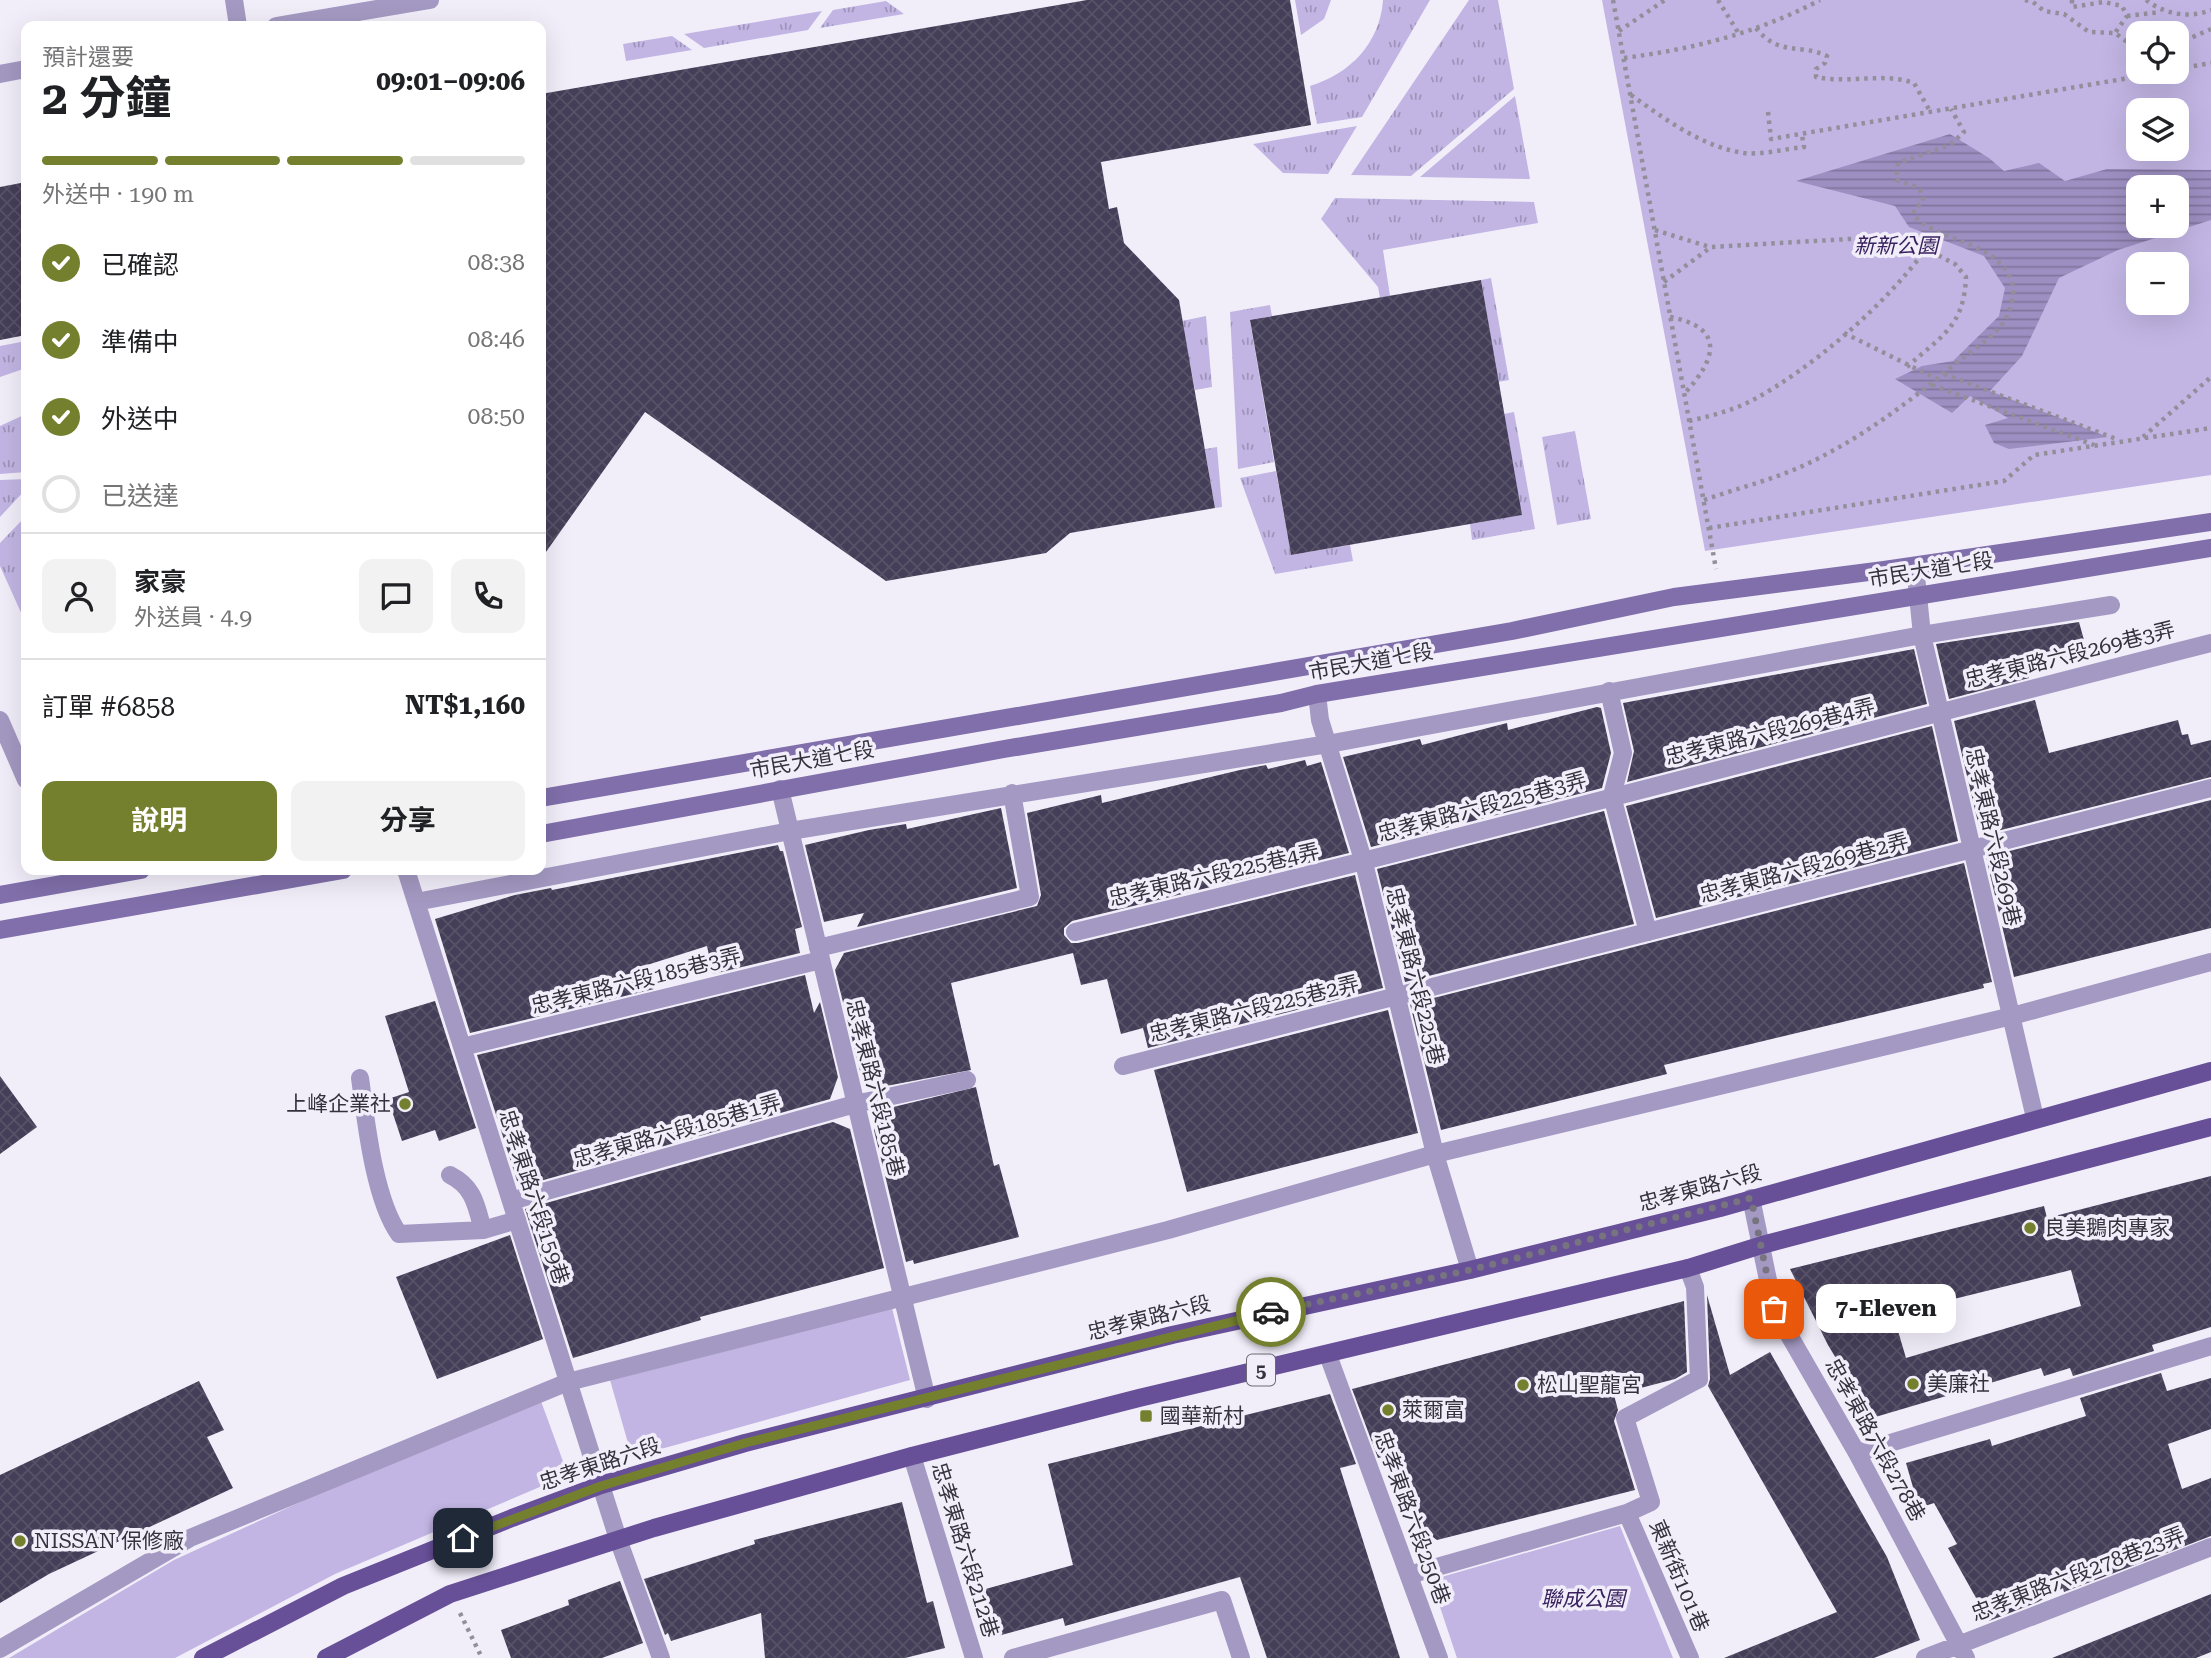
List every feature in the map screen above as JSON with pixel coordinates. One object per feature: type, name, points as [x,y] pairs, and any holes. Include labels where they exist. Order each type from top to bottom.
[{"type":"main road","name":"忠孝東路六段","points":[[203,1658],[343,1586],[601,1486],[745,1443],[1171,1335],[1470,1270],[1751,1198],[2211,1071]]},
{"type":"main road","name":"5","points":[[326,1658],[450,1594],[618,1539],[912,1456],[1139,1398],[1688,1268],[1762,1245],[2211,1127]]},
{"type":"street","points":[[234,0],[237,21]]},
{"type":"street","points":[[306,21],[430,0]]},
{"type":"street","points":[[0,74],[21,70]]},
{"type":"street","name":"市民大道七段","points":[[546,797],[1512,631],[1674,597],[1915,566],[2211,522]]},
{"type":"street","name":"市民大道七段","points":[[546,833],[780,789],[1268,705],[1317,694],[2211,548]]},
{"type":"street","name":"忠孝東路六段269巷","points":[[1915,566],[1922,635],[2035,1118]]},
{"type":"street","points":[[416,902],[790,831],[1328,744],[1922,635],[2111,605]]},
{"type":"street","name":"忠孝東路六段269巷3弄","points":[[1940,712],[2211,643]]},
{"type":"street","points":[[1609,691],[1623,754],[1612,796],[1648,932]]},
{"type":"street","name":"忠孝東路六段225巷","points":[[1317,694],[1328,744],[1364,863],[1435,1154],[1470,1270]]},
{"type":"street","name":"忠孝東路六段269巷4弄","points":[[1612,796],[1940,712]]},
{"type":"street","points":[[0,720],[21,768]]},
{"type":"street","name":"忠孝東路六段269巷2弄","points":[[1397,995],[2211,788]]},
{"type":"street","name":"忠孝東路六段185巷","points":[[780,789],[927,1399]]},
{"type":"street","name":"忠孝東路六段185巷3弄","points":[[462,1047],[1030,897],[1012,793]]},
{"type":"street","name":"忠孝東路六段225巷3弄","points":[[1364,863],[1612,796]]},
{"type":"street","name":"忠孝東路六段225巷4弄","points":[[1074,932],[1364,863]]},
{"type":"street","points":[[0,930],[314,875]]},
{"type":"street","name":"忠孝東路六段159巷","points":[[408,875],[618,1539],[661,1658]]},
{"type":"street","points":[[0,895],[66,876]]},
{"type":"street","points":[[0,1649],[190,1538],[568,1382],[1168,1230],[1435,1154],[2012,1016],[2211,962]]},
{"type":"street","name":"忠孝東路六段225巷2弄","points":[[1123,1066],[1397,995]]},
{"type":"street","points":[[359,1078],[370,1148],[390,1221],[399,1234],[483,1230],[517,1220]]},
{"type":"street","name":"忠孝東路六段185巷1弄","points":[[511,1201],[855,1104],[967,1080]]},
{"type":"street","points":[[450,1175],[463,1181],[473,1193],[483,1230]]},
{"type":"street","name":"忠孝東路六段278巷","points":[[1751,1198],[1774,1309],[1857,1452],[1964,1650]]},
{"type":"street","points":[[1409,1575],[1627,1513],[1651,1502],[1625,1418],[1699,1379],[1695,1287],[1688,1268]]},
{"type":"street","points":[[1857,1452],[2211,1346]]},
{"type":"street","name":"忠孝東路六段250巷","points":[[1328,1355],[1439,1658]]},
{"type":"street","name":"忠孝東路六段212巷","points":[[912,1456],[974,1658]]},
{"type":"street","name":"東新街101巷","points":[[1627,1513],[1690,1658]]},
{"type":"street","name":"忠孝東路六段278巷23弄","points":[[1926,1658],[1964,1650],[2211,1547]]},
{"type":"street","points":[[1013,1658],[1222,1600],[1241,1658]]},
{"type":"path","points":[[1614,0],[1717,574]]},
{"type":"path","points":[[1619,31],[1665,0]]},
{"type":"path","points":[[1718,0],[1739,34]]},
{"type":"path","points":[[1624,58],[1711,44],[1820,0]]},
{"type":"path","points":[[2025,0],[2034,1],[2044,10],[2064,14],[2089,33],[2115,33],[2126,41]]},
{"type":"path","points":[[2146,0],[2161,12]]},
{"type":"path","points":[[2064,14],[2072,3],[2104,2],[2122,5],[2127,16]]},
{"type":"path","points":[[2115,33],[2127,16],[2161,12],[2198,15],[2211,10]]},
{"type":"path","points":[[1756,28],[1766,40],[1780,47],[1818,52],[1827,57],[1825,64],[1816,69],[1816,78],[1838,81],[1896,77],[1914,83],[1931,113]]},
{"type":"path","points":[[2189,39],[2211,29]]},
{"type":"path","points":[[2189,67],[2211,63]]},
{"type":"path","points":[[1768,113],[1771,139],[2126,79]]},
{"type":"path","points":[[1630,94],[1674,125],[1718,146],[1745,153],[1804,147],[1802,135]]},
{"type":"path","points":[[1704,500],[1807,464],[1861,435],[1931,384],[2001,326],[2013,300],[2012,283],[2001,263],[1980,249],[1932,231],[1914,216],[1914,209],[1923,202],[1919,187],[1896,180],[1898,163],[1950,145],[1964,132],[1964,127],[1951,109]]},
{"type":"path","points":[[1655,230],[1711,247],[1867,238],[1926,249],[1955,264],[1966,277],[1962,313],[1950,329],[1907,367]]},
{"type":"path","points":[[1664,282],[1711,247]]},
{"type":"path","points":[[1689,421],[1751,401],[1791,375],[1844,333],[1907,275],[1926,249]]},
{"type":"path","points":[[1670,317],[1694,322],[1704,332],[1710,349],[1708,365],[1685,394]]},
{"type":"path","points":[[1844,333],[1907,367],[1937,379]]},
{"type":"path","points":[[1943,374],[2120,441]]},
{"type":"path","points":[[2142,438],[2211,377]]},
{"type":"path","points":[[1931,384],[2095,445]]},
{"type":"path","points":[[1709,528],[2004,481],[2034,455],[2211,428]]},
{"type":"path","points":[[450,1594],[482,1658]]},
{"type":"green space","points":[[1295,0],[1331,0],[1324,19],[1301,35]]},
{"type":"green space","points":[[1383,0],[1430,0],[1362,117],[1317,124],[1310,86],[1338,74],[1360,55],[1376,30]]},
{"type":"green space","points":[[1469,0],[1498,0],[1514,89],[1411,176],[1351,175]]},
{"type":"green space","name":"新新公園","points":[[1602,0],[2211,0],[2211,475],[1705,551]]},
{"type":"green space","points":[[886,1],[904,14],[820,28],[833,10]]},
{"type":"green space","points":[[822,11],[808,30],[704,48],[684,34]]},
{"type":"green space","points":[[672,36],[692,50],[626,61],[623,44]]},
{"type":"green space","points":[[1515,96],[1530,179],[1420,177]]},
{"type":"green space","points":[[1357,126],[1328,174],[1283,173],[1253,144]]},
{"type":"green space","points":[[1335,198],[1534,202],[1538,223],[1383,250],[1390,296],[1380,298],[1378,287],[1321,219]]},
{"type":"green space","points":[[1491,278],[1509,380],[1498,382],[1481,280]]},
{"type":"green space","points":[[1270,305],[1272,316],[1250,321],[1274,462],[1238,469],[1230,312]]},
{"type":"green space","points":[[1206,316],[1212,387],[1195,390],[1182,321]]},
{"type":"green space","points":[[21,342],[21,370],[0,377],[0,346]]},
{"type":"green space","points":[[1514,412],[1535,529],[1472,540],[1470,524],[1521,515],[1504,414]]},
{"type":"green space","points":[[21,416],[21,472],[0,474],[0,426]]},
{"type":"green space","points":[[1575,431],[1591,519],[1557,525],[1542,437]]},
{"type":"green space","points":[[1217,447],[1222,507],[1215,508],[1205,449]]},
{"type":"green space","points":[[1276,471],[1291,555],[1350,545],[1353,561],[1275,574],[1240,478]]},
{"type":"green space","points":[[21,479],[21,494],[0,517],[0,480]]},
{"type":"green space","points":[[21,521],[21,613],[0,566],[0,543]]},
{"type":"green space","points":[[890,1300],[910,1380],[632,1457],[610,1380]]},
{"type":"green space","points":[[538,1393],[568,1475],[335,1574],[175,1658],[9,1658],[174,1560]]},
{"type":"green space","name":"聯成公園","points":[[1620,1526],[1673,1658],[1457,1658],[1431,1580]]},
{"type":"shaded area","points":[[1950,134],[1989,158],[2004,171],[2039,163],[2065,181],[2107,169],[2211,170],[2211,220],[2189,227],[2189,175],[2126,175],[2126,238],[2155,238],[2118,250],[2059,278],[2022,356],[1990,391],[2108,437],[2009,449],[1994,443],[1985,425],[2008,418],[1970,396],[1952,413],[1895,379],[1922,366],[1953,361],[1999,316],[2005,288],[1984,256],[1909,227],[1895,206],[1796,181]]},
{"type":"building","points":[[1087,0],[1290,0],[1311,125],[1101,162],[1109,209],[1117,207],[1124,243],[1179,300],[1215,508],[1070,533],[1046,553],[886,581],[645,412],[546,552],[546,93]]},
{"type":"building","points":[[21,183],[21,336],[0,340],[0,187]]},
{"type":"building","points":[[1481,280],[1522,515],[1291,555],[1250,320]]},
{"type":"building","points":[[2079,622],[2087,651],[2026,667],[2029,678],[1949,699],[1936,644]]},
{"type":"building","points":[[1914,649],[1927,704],[1627,782],[1634,751],[1623,703]]},
{"type":"building","points":[[2035,700],[2049,753],[2178,720],[2182,735],[2188,734],[2191,745],[2211,740],[2211,777],[1981,835],[1954,721]]},
{"type":"building","points":[[1601,708],[1611,753],[1602,788],[1371,847],[1343,757],[1420,739],[1422,745],[1507,723],[1508,730]]},
{"type":"building","points":[[1932,726],[1958,841],[1656,918],[1626,806]]},
{"type":"building","points":[[1305,760],[1307,766],[1321,762],[1349,853],[1072,921],[1064,928],[1064,935],[1071,943],[1078,943],[1355,875],[1383,988],[1148,1048],[1143,1028],[1121,1034],[1107,979],[1081,985],[1073,953],[951,983],[971,1070],[886,1086],[860,1071],[835,970],[844,953],[1037,906],[1041,895],[1027,813],[1101,795],[1102,803],[1240,770],[1266,765],[1268,769]]},
{"type":"building","points":[[2211,800],[2211,928],[2014,977],[1986,857]]},
{"type":"building","points":[[1001,808],[1017,888],[857,927],[864,913],[824,922],[805,845],[906,824],[907,829]]},
{"type":"building","points":[[1604,811],[1634,924],[1405,982],[1377,869]]},
{"type":"building","points":[[778,845],[780,851],[783,851],[802,927],[795,929],[800,953],[713,974],[707,946],[647,965],[654,989],[470,1033],[435,919],[515,895]]},
{"type":"building","points":[[1964,863],[1992,982],[1983,984],[1984,988],[1664,1065],[1667,1074],[1441,1130],[1410,1004]]},
{"type":"building","points":[[805,975],[814,1013],[820,1002],[838,1077],[830,1099],[519,1187],[477,1055]]},
{"type":"building","points":[[435,1001],[476,1128],[439,1141],[435,1130],[402,1141],[388,1099],[409,1092],[385,1016]]},
{"type":"building","points":[[1388,1010],[1418,1133],[1187,1192],[1154,1070]]},
{"type":"building","points":[[0,1076],[37,1127],[0,1154]]},
{"type":"building","points":[[976,1087],[994,1166],[999,1164],[1019,1237],[914,1264],[913,1260],[906,1262],[874,1130],[885,1109]]},
{"type":"building","points":[[833,1122],[850,1129],[884,1268],[700,1317],[701,1320],[573,1358],[525,1209]]},
{"type":"building","points":[[2211,1176],[2211,1327],[2152,1345],[2154,1351],[2073,1376],[2070,1368],[2044,1376],[2041,1368],[1872,1418],[1828,1345],[1790,1269],[2044,1206],[2047,1218]],"holes":[[[2071,1270],[2081,1306],[1906,1358],[1893,1314]]]},
{"type":"building","points":[[510,1235],[543,1339],[437,1379],[396,1277]]},
{"type":"building","points":[[1707,1295],[1730,1375],[1770,1352],[1887,1557],[1920,1640],[1874,1658],[1724,1658],[1837,1612],[1708,1386]]},
{"type":"building","points":[[1684,1301],[1687,1372],[1675,1379],[1614,1395],[1618,1410],[1614,1421],[1635,1490],[1437,1540],[1415,1525],[1397,1453],[1378,1458],[1352,1389]]},
{"type":"building","points":[[2161,1373],[2167,1391],[2211,1378],[2211,1429],[2168,1444],[2182,1489],[2211,1478],[2211,1536],[2064,1592],[2063,1588],[2038,1602],[1989,1621],[1948,1548],[1957,1544],[1934,1503],[1919,1508],[1906,1463],[1990,1439],[1992,1446],[2086,1416],[2080,1398]]},
{"type":"building","points":[[199,1381],[224,1430],[207,1437],[233,1488],[49,1574],[0,1603],[0,1475]]},
{"type":"building","points":[[1330,1394],[1356,1464],[1340,1468],[1400,1658],[1267,1658],[1240,1577],[1065,1626],[1063,1618],[994,1637],[982,1590],[1073,1565],[1048,1464]]},
{"type":"building","points":[[902,1502],[927,1603],[933,1601],[945,1648],[905,1658],[765,1658],[761,1613],[671,1641],[668,1633],[665,1635],[644,1579],[755,1544],[754,1540]]},
{"type":"building","points":[[620,1581],[643,1643],[602,1658],[511,1658],[501,1630],[569,1605],[568,1600]]},
{"type":"building","points":[[2211,1594],[2211,1652],[2196,1658],[2052,1658]]},
{"type":"way so far","points":[[1271,1312],[1470,1270],[1751,1198],[1774,1309]]},
{"type":"place","name":"上峰企業社","points":[[405,1104]]},
{"type":"place","name":"良美鵝肉專家","points":[[2030,1228]]},
{"type":"place","name":"7-Eleven","points":[[1774,1309]]},
{"type":"place","name":"美廉社","points":[[1913,1384]]},
{"type":"place","name":"松山聖龍宮","points":[[1523,1385]]},
{"type":"place","name":"萊爾富","points":[[1388,1410]]},
{"type":"place","name":"國華新村","points":[[1146,1416]]},
{"type":"place","name":"NISSAN 保修廠","points":[[20,1541]]},
{"type":"route","points":[[463,1538],[601,1486],[745,1443],[1271,1312]]}]
